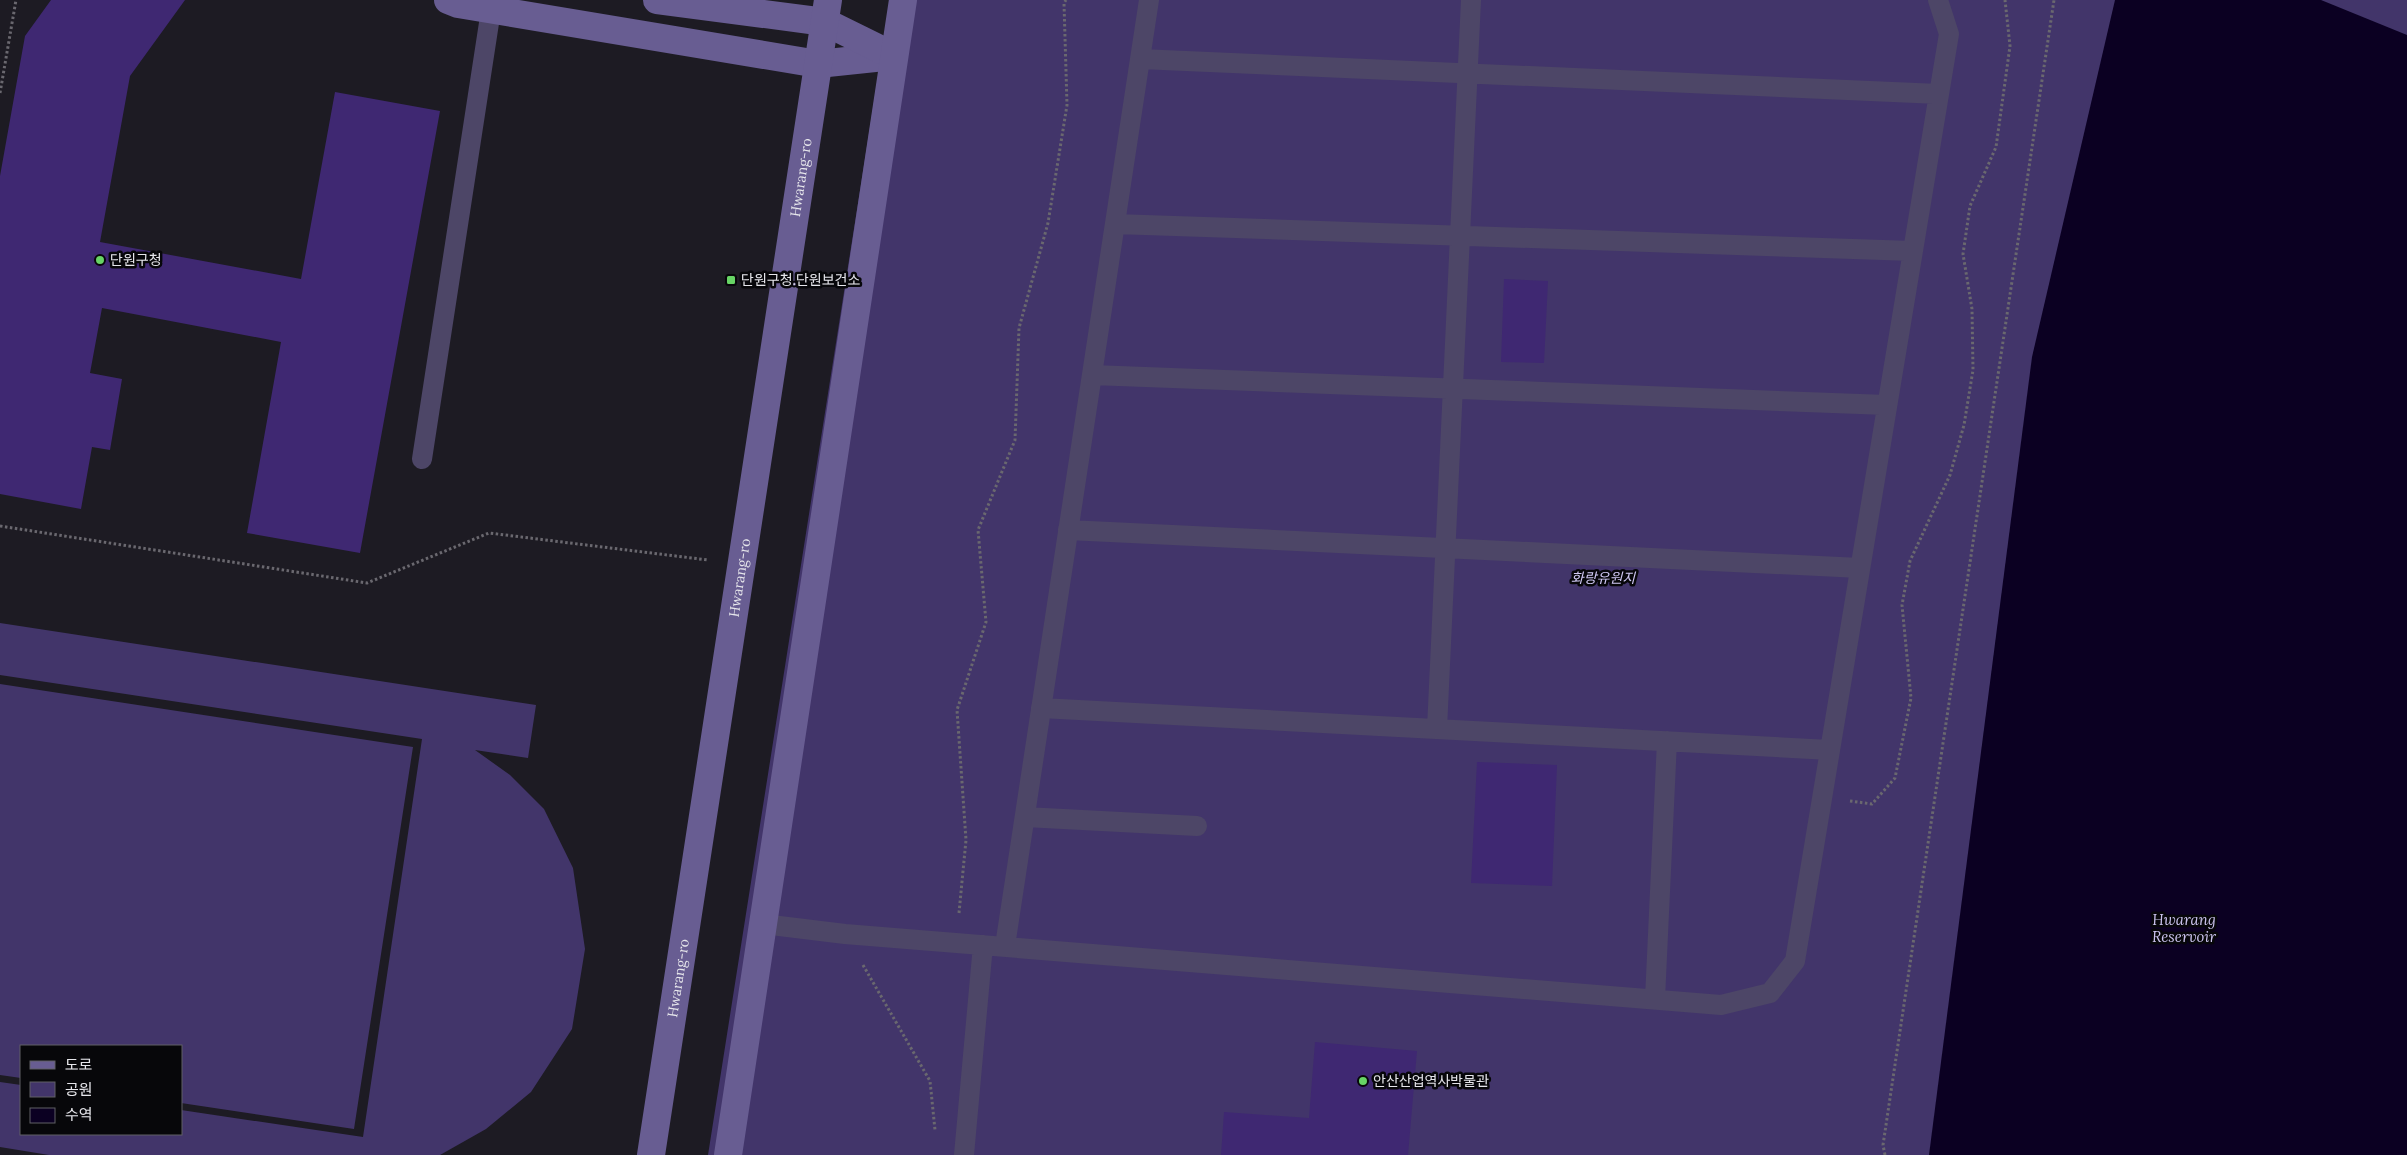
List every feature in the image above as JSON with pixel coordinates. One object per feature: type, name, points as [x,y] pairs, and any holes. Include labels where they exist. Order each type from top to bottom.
[{"type":"street","points":[[448,0],[458,4],[491,10],[818,64],[894,56]]},
{"type":"street","points":[[657,0],[827,11],[894,56]]},
{"type":"street","points":[[728,1155],[903,0]]},
{"type":"street","name":"Hwarang-ro","points":[[651,1155],[827,11]]},
{"type":"lane","points":[[1005,946],[1148,0]]},
{"type":"lane","points":[[1437,729],[1471,0]]},
{"type":"lane","points":[[763,924],[845,934],[1721,1005],[1770,993],[1795,961],[1949,34],[1938,0]]},
{"type":"lane","points":[[422,459],[491,10]]},
{"type":"lane","points":[[1140,60],[1939,94]]},
{"type":"lane","points":[[1114,224],[1913,251]]},
{"type":"lane","points":[[1092,375],[1887,405]]},
{"type":"lane","points":[[1068,530],[1860,568]]},
{"type":"lane","points":[[1041,708],[1830,750]]},
{"type":"lane","points":[[1655,999],[1667,741]]},
{"type":"lane","points":[[1025,817],[1197,826]]},
{"type":"lane","points":[[964,1155],[983,945]]},
{"type":"path","points":[[0,93],[16,0]]},
{"type":"path","points":[[956,943],[966,840],[957,710],[986,622],[978,530],[1015,440],[1019,328],[1048,223],[1066,114],[1064,3],[1066,0]]},
{"type":"path","points":[[1822,798],[1872,804],[1895,778],[1911,698],[1902,605],[1910,561],[1950,476],[1964,425],[1973,370],[1972,309],[1963,254],[1970,206],[1996,146],[2010,46],[2005,0]]},
{"type":"path","points":[[1885,1155],[1883,1145],[2054,0]]},
{"type":"path","points":[[0,526],[367,583],[489,533],[741,564]]},
{"type":"path","points":[[845,934],[930,1081],[936,1136]]},
{"type":"green space","name":"화랑유원지","points":[[890,0],[2407,0],[2407,1155],[708,1155]]},
{"type":"green space","points":[[0,623],[536,705],[528,758],[475,750],[510,775],[544,809],[573,868],[585,949],[572,1029],[531,1092],[486,1129],[440,1155],[49,1155],[0,1147],[0,1082],[20,1085],[20,1135],[182,1135],[182,1110],[363,1137],[422,739],[0,675]]},
{"type":"green space","points":[[0,684],[413,747],[354,1129],[182,1103],[182,1045],[20,1045],[20,1078],[0,1075]]},
{"type":"water","name":"Hwarang Reservoir","points":[[2115,0],[2321,0],[2407,35],[2407,1155],[1929,1155],[2032,357]]},
{"type":"building","name":"단원구청","points":[[51,0],[185,0],[130,76],[100,242],[301,279],[335,92],[440,111],[360,553],[247,533],[281,342],[102,308],[90,373],[122,379],[110,450],[92,447],[81,509],[0,494],[0,176],[25,36]]},
{"type":"building","points":[[1504,279],[1548,281],[1544,363],[1501,362]]},
{"type":"building","points":[[1477,762],[1557,765],[1552,886],[1471,883]]},
{"type":"building","name":"안산산업역사박물관","points":[[1315,1042],[1417,1051],[1408,1155],[1221,1155],[1224,1112],[1309,1118]]},
{"type":"place","name":"단원구청","points":[[100,260]]},
{"type":"place","name":"단원구청.단원보건소","points":[[731,280]]},
{"type":"place","name":"안산산업역사박물관","points":[[1363,1081]]}]
